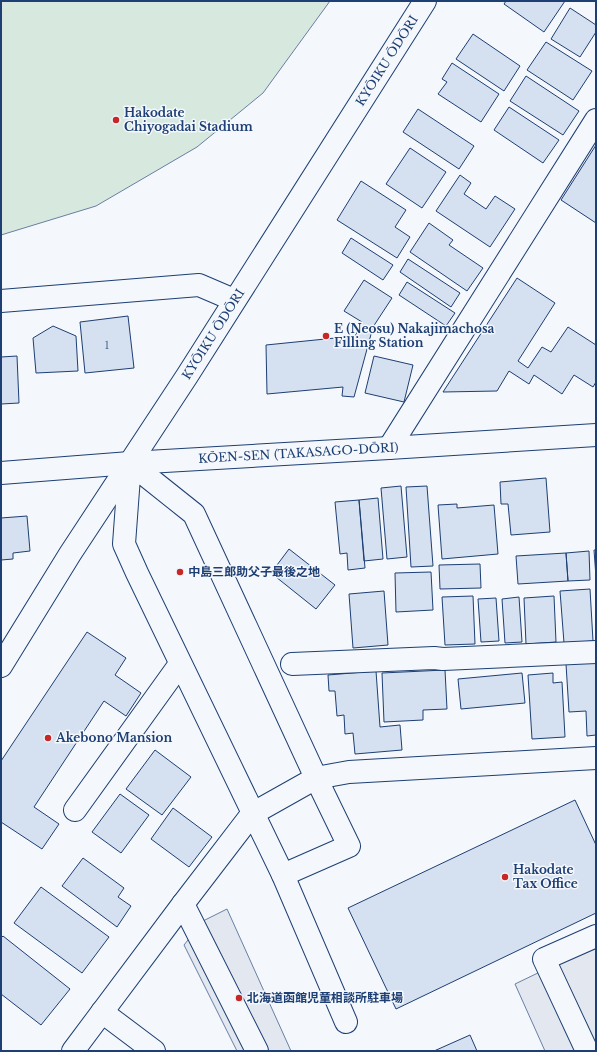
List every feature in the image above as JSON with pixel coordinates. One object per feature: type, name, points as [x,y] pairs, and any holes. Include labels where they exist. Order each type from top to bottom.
[{"type":"street","name":"KYŌIKU ŌDŌRI","points":[[1,666],[70,554],[187,376],[425,1]]},
{"type":"street","points":[[389,448],[596,120]]},
{"type":"street","points":[[1,301],[199,285],[234,300]]},
{"type":"street","name":"KŌEN-SEN (TAKASAGO-DŌRI)","points":[[1,473],[130,463],[596,435]]},
{"type":"street","points":[[130,463],[124,544],[180,664],[283,876],[346,1022]]},
{"type":"street","points":[[130,463],[194,514],[349,846],[283,876]]},
{"type":"street","points":[[292,664],[434,658],[443,660],[596,652]]},
{"type":"street","points":[[76,810],[180,664]]},
{"type":"street","points":[[73,1051],[252,814],[316,778],[349,772],[596,759]]},
{"type":"street","points":[[183,904],[257,1051]]},
{"type":"street","points":[[587,1051],[544,959],[596,936]]},
{"type":"street","points":[[102,1012],[154,1051]]},
{"type":"shaded area","name":"Hakodate Chiyogadai Stadium","points":[[1,1],[330,1],[263,93],[197,147],[96,206],[1,235]]},
{"type":"shaded area","name":"北海道函館児童相談所駐車場","points":[[227,909],[291,1051],[237,1051],[184,945],[203,921]]},
{"type":"shaded area","points":[[596,945],[596,1051],[545,1051],[515,984]]},
{"type":"building","points":[[506,1],[565,1],[544,32],[504,4]]},
{"type":"building","points":[[570,8],[596,25],[596,32],[580,57],[551,39]]},
{"type":"building","points":[[473,34],[520,66],[504,91],[456,59]]},
{"type":"building","points":[[546,42],[592,71],[573,100],[527,70]]},
{"type":"building","points":[[452,63],[499,94],[481,122],[438,94],[447,82],[442,79]]},
{"type":"building","points":[[526,76],[579,111],[563,135],[510,101]]},
{"type":"building","points":[[509,107],[559,140],[543,163],[494,130]]},
{"type":"building","points":[[418,109],[474,146],[459,169],[403,132]]},
{"type":"building","points":[[596,145],[596,223],[561,200]]},
{"type":"building","points":[[410,148],[446,172],[422,208],[386,184]]},
{"type":"building","points":[[460,175],[471,183],[464,194],[486,209],[495,196],[515,209],[490,247],[436,211]]},
{"type":"building","points":[[361,181],[406,210],[395,227],[410,237],[397,258],[337,220]]},
{"type":"building","points":[[429,223],[453,240],[449,245],[483,268],[467,291],[410,252]]},
{"type":"building","points":[[351,238],[393,265],[383,280],[342,253]]},
{"type":"building","points":[[408,259],[460,293],[451,307],[400,272]]},
{"type":"building","points":[[517,278],[555,303],[518,361],[528,368],[542,347],[551,352],[568,327],[596,345],[596,382],[593,387],[574,375],[562,394],[534,375],[529,384],[509,371],[497,391],[443,392]]},
{"type":"building","points":[[364,280],[392,298],[373,327],[354,397],[342,396],[343,387],[267,394],[266,345],[355,336],[362,322],[344,311]]},
{"type":"building","points":[[407,282],[455,313],[446,326],[399,295]]},
{"type":"building","points":[[128,316],[134,368],[85,373],[80,322]]},
{"type":"building","points":[[53,326],[76,336],[78,371],[36,373],[33,338]]},
{"type":"building","points":[[17,356],[19,403],[1,404],[1,357]]},
{"type":"building","points":[[374,356],[413,365],[404,402],[365,393]]},
{"type":"building","points":[[546,478],[550,532],[511,535],[508,504],[501,504],[500,482]]},
{"type":"building","points":[[401,486],[407,557],[387,559],[381,488]]},
{"type":"building","points":[[427,486],[433,566],[411,567],[406,487]]},
{"type":"building","points":[[378,498],[383,559],[364,561],[359,500]]},
{"type":"building","points":[[359,500],[365,568],[348,570],[347,553],[340,554],[335,502]]},
{"type":"building","points":[[457,504],[457,508],[494,505],[498,554],[442,559],[438,505]]},
{"type":"building","points":[[27,516],[30,551],[13,553],[13,559],[1,560],[1,518]]},
{"type":"building","points":[[289,549],[335,585],[316,609],[271,573]]},
{"type":"building","points":[[594,550],[596,550],[596,577]]},
{"type":"building","points":[[589,551],[590,580],[568,581],[566,553]]},
{"type":"building","points":[[566,553],[568,581],[518,584],[516,556]]},
{"type":"building","points":[[480,564],[481,588],[440,589],[439,565]]},
{"type":"building","points":[[431,572],[433,610],[396,612],[395,573]]},
{"type":"building","points":[[590,589],[593,641],[564,643],[560,591]]},
{"type":"building","points":[[384,591],[388,645],[353,648],[349,594]]},
{"type":"building","points":[[473,596],[475,644],[445,645],[442,597]]},
{"type":"building","points":[[554,596],[556,642],[526,644],[524,598]]},
{"type":"building","points":[[519,597],[522,642],[505,643],[502,599]]},
{"type":"building","points":[[496,598],[499,641],[481,642],[478,599]]},
{"type":"building","name":"Akebono Mansion","points":[[87,632],[126,658],[115,675],[141,693],[126,716],[104,701],[34,807],[59,824],[42,849],[1,822],[1,761]]},
{"type":"building","points":[[596,662],[596,735],[587,736],[586,711],[569,712],[566,664]]},
{"type":"building","points":[[445,670],[447,709],[423,710],[423,720],[384,722],[382,673]]},
{"type":"building","points":[[376,671],[380,727],[400,725],[402,750],[355,754],[353,733],[345,734],[344,715],[337,716],[335,691],[329,691],[328,675]]},
{"type":"building","points":[[522,673],[525,703],[461,709],[458,679]]},
{"type":"building","points":[[553,673],[553,683],[562,682],[565,737],[532,739],[528,675]]},
{"type":"building","points":[[155,750],[191,777],[162,815],[126,789]]},
{"type":"building","points":[[120,794],[149,815],[121,853],[92,832]]},
{"type":"building","name":"Hakodate Tax Office","points":[[575,800],[596,845],[596,913],[396,1009],[348,908]]},
{"type":"building","points":[[173,808],[212,837],[189,867],[151,839]]},
{"type":"building","points":[[83,858],[124,888],[118,897],[131,906],[117,927],[62,886]]},
{"type":"building","points":[[41,887],[109,937],[82,973],[14,923]]},
{"type":"building","points":[[3,936],[70,989],[41,1025],[1,994],[1,938]]},
{"type":"building","points":[[470,1035],[477,1051],[434,1051]]},
{"type":"place","name":"Hakodate Chiyogadai Stadium","points":[[116,120]]},
{"type":"place","name":"E (Neosu) Nakajimachosa Filling Station","points":[[326,336]]},
{"type":"place","name":"中島三郎助父子最後之地","points":[[180,572]]},
{"type":"place","name":"Akebono Mansion","points":[[48,738]]},
{"type":"place","name":"Hakodate Tax Office","points":[[505,877]]},
{"type":"place","name":"北海道函館児童相談所駐車場","points":[[239,998]]}]
